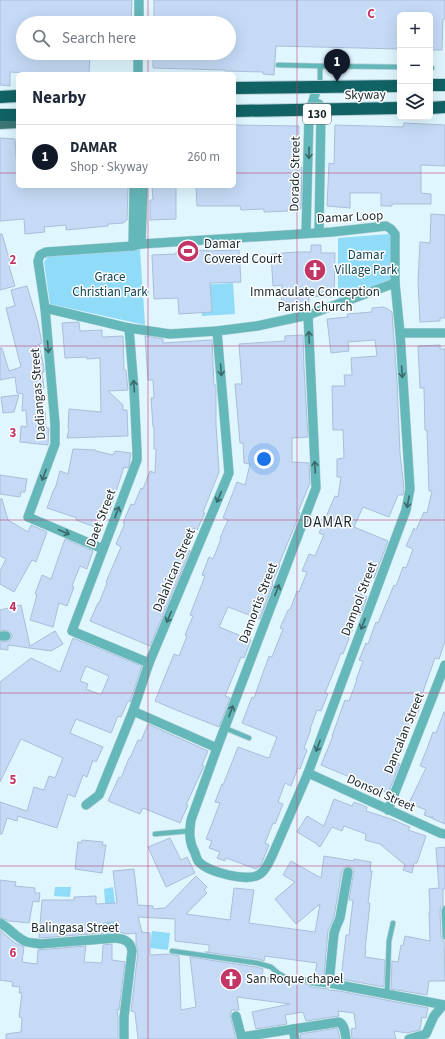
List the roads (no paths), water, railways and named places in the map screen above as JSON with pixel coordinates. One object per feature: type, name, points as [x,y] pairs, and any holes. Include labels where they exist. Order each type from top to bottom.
[{"type":"highway","points":[[433,85],[445,85]]},
{"type":"highway","name":"Skyway","points":[[236,88],[397,86]]},
{"type":"highway","points":[[0,97],[16,95]]},
{"type":"highway","points":[[433,108],[445,107]]},
{"type":"highway","name":"Skyway","points":[[236,111],[397,108]]},
{"type":"highway","points":[[0,115],[16,115]]},
{"type":"main road","name":"130","points":[[236,92],[397,90]]},
{"type":"main road","points":[[433,90],[445,90]]},
{"type":"main road","points":[[0,94],[16,95]]},
{"type":"main road","points":[[433,111],[445,111]]},
{"type":"main road","name":"130","points":[[236,116],[397,112]]},
{"type":"main road","points":[[0,123],[16,122]]},
{"type":"street","points":[[139,0],[139,16]]},
{"type":"street","points":[[138,60],[138,72]]},
{"type":"street","name":"Dorado Street","points":[[318,91],[321,113],[318,232]]},
{"type":"street","name":"Dorado Street","points":[[306,233],[309,114],[318,91]]},
{"type":"street","points":[[134,188],[137,245]]},
{"type":"street","points":[[137,245],[143,188]]},
{"type":"street","name":"Damar Loop","points":[[40,255],[46,252],[386,226],[395,234],[395,282]]},
{"type":"street","name":"Dadiangas Street","points":[[40,255],[38,261],[45,308],[55,424],[55,444],[28,517],[103,549]]},
{"type":"street","points":[[45,308],[129,328],[170,334],[217,331],[257,326],[308,315],[395,282]]},
{"type":"street","name":"Dampol Street","points":[[227,875],[244,878],[259,875],[266,868],[272,856],[308,773],[406,510],[410,489],[400,333],[395,282]]},
{"type":"street","name":"Damortis Street","points":[[227,875],[212,870],[199,862],[191,845],[189,832],[191,820],[217,748],[316,488],[308,315]]},
{"type":"street","name":"Daet Street","points":[[129,328],[134,389],[137,460],[72,631],[149,663]]},
{"type":"street","name":"Dalahican Street","points":[[86,805],[99,795],[133,711],[149,663],[230,473],[217,331]]},
{"type":"street","points":[[400,333],[445,332]]},
{"type":"street","name":"Dancalan Street","points":[[388,810],[445,665]]},
{"type":"street","points":[[133,711],[217,748]]},
{"type":"street","name":"Donsol Street","points":[[308,773],[388,810],[445,834]]},
{"type":"street","points":[[329,983],[334,933],[340,918],[348,872]]},
{"type":"street","name":"Balingasa Street","points":[[0,923],[24,941],[33,943],[40,944],[116,938],[121,938],[128,942],[132,951],[124,1017],[124,1039]]},
{"type":"street","points":[[312,981],[444,1005]]},
{"type":"street","points":[[409,1039],[429,1036],[434,1016],[444,1005]]},
{"type":"street","points":[[236,1016],[242,1038],[339,1022],[344,1026],[346,1039]]},
{"type":"street","points":[[293,1029],[295,1039]]},
{"type":"lane","points":[[278,64],[397,67]]},
{"type":"lane","points":[[318,91],[320,66]]},
{"type":"lane","points":[[225,728],[249,738]]},
{"type":"lane","points":[[155,834],[189,832]]},
{"type":"lane","points":[[445,908],[445,937]]},
{"type":"lane","points":[[387,994],[389,941],[393,923]]},
{"type":"lane","points":[[172,951],[257,962],[271,967],[285,977],[312,981]]},
{"type":"place","name":"DAMAR","points":[[337,82]]},
{"type":"place","name":"Damar Covered Court","points":[[188,251]]},
{"type":"place","name":"Immaculate Conception Parish Church","points":[[315,270]]},
{"type":"place","name":"San Roque chapel","points":[[231,979]]},
{"type":"district","name":"DAMAR","points":[[328,522]]},
{"type":"park label","name":"Damar Village Park","points":[[366,262]]},
{"type":"park label","name":"Grace Christian Park","points":[[110,284]]}]
